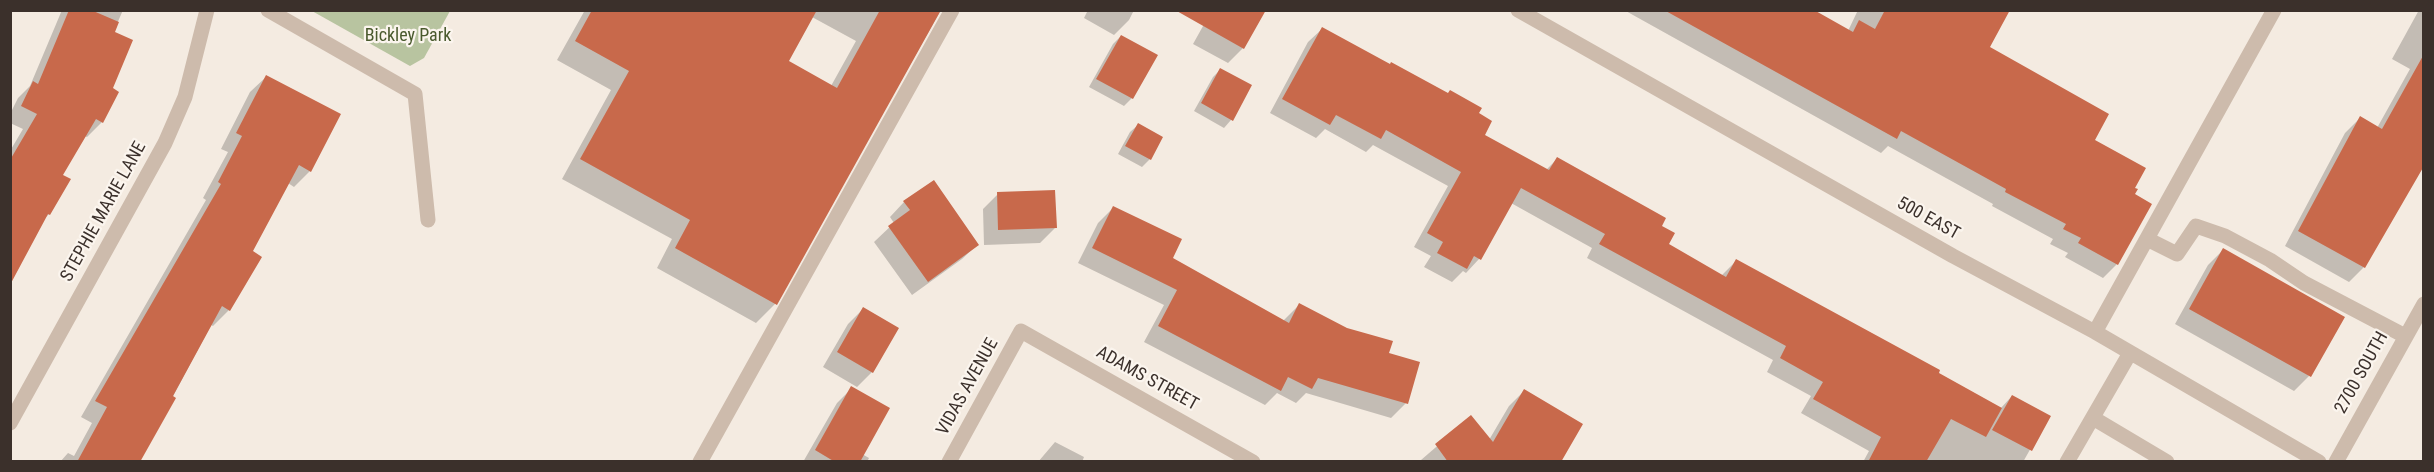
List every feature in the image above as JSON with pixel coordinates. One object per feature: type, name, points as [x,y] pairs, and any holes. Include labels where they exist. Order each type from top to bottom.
[{"type":"street","name":"STEPHIE MARIE LANE","points":[[10,423],[165,143],[185,97],[207,10]]},
{"type":"street","points":[[268,10],[415,94],[428,220]]},
{"type":"street","points":[[700,462],[952,10]]},
{"type":"street","name":"500 EAST","points":[[1518,10],[1943,250],[2095,332],[2319,462]]},
{"type":"street","points":[[2095,332],[2274,10]]},
{"type":"street","points":[[2147,239],[2177,254],[2196,226],[2225,236],[2270,260],[2304,283],[2405,336]]},
{"type":"street","name":"2700 SOUTH","points":[[2336,462],[2424,304]]},
{"type":"street","name":"VIDAS AVENUE","points":[[950,462],[1021,331]]},
{"type":"street","name":"ADAMS STREET","points":[[1021,331],[1253,462]]},
{"type":"street","points":[[2067,462],[2130,352]]},
{"type":"street","points":[[2093,418],[2167,462]]},
{"type":"green space","name":"Bickley Park","points":[[312,11],[450,11],[424,58],[410,66]]},
{"type":"building","points":[[69,10],[91,10],[119,22],[115,32],[133,40],[113,88],[119,92],[103,123],[96,119],[63,175],[71,179],[50,215],[48,214],[10,285],[10,160],[37,114],[21,106],[33,81],[38,84]]},
{"type":"building","points":[[592,10],[817,10],[789,61],[837,88],[880,10],[941,10],[777,305],[675,248],[690,220],[580,159],[629,71],[575,41]]},
{"type":"building","points":[[1175,10],[1266,10],[1244,49]]},
{"type":"building","points":[[1664,10],[1814,10],[1853,32],[1859,20],[1875,29],[1885,10],[2010,10],[1990,47],[2109,114],[2095,140],[2146,168],[2135,188],[2138,189],[2135,194],[2152,204],[2118,265],[2078,243],[2081,238],[2063,229],[2066,224],[2005,192],[2006,189],[1901,131],[1897,139]]},
{"type":"building","points":[[1322,27],[1390,64],[1391,62],[1448,93],[1450,90],[1482,108],[1479,113],[1492,121],[1485,135],[1549,170],[1557,157],[1666,218],[1662,226],[1675,233],[1669,244],[1726,277],[1736,259],[1940,370],[1939,373],[2002,408],[1986,437],[1951,419],[1926,462],[1868,462],[1881,437],[1813,399],[1823,382],[1780,358],[1786,346],[1599,244],[1605,234],[1521,188],[1481,260],[1474,256],[1467,269],[1437,253],[1443,242],[1427,233],[1461,172],[1386,130],[1381,139],[1336,115],[1330,125],[1282,99]]},
{"type":"building","points":[[1121,35],[1158,55],[1133,99],[1096,79]]},
{"type":"building","points":[[2424,54],[2424,166],[2365,268],[2298,231],[2360,116],[2382,129]]},
{"type":"building","points":[[1220,68],[1252,85],[1233,121],[1201,103]]},
{"type":"building","points":[[266,75],[341,114],[311,172],[299,165],[253,251],[262,257],[230,311],[222,306],[173,396],[176,398],[140,462],[77,462],[107,407],[95,401],[221,184],[218,182],[242,136],[236,133]]},
{"type":"building","points":[[1138,123],[1163,137],[1151,160],[1125,146]]},
{"type":"building","points":[[934,180],[979,245],[928,282],[888,226],[910,210],[903,201]]},
{"type":"building","points":[[1055,190],[1057,228],[998,230],[997,192]]},
{"type":"building","points":[[1113,206],[1182,239],[1173,258],[1289,323],[1299,303],[1347,328],[1393,341],[1389,353],[1420,362],[1408,404],[1318,378],[1312,389],[1288,377],[1281,391],[1158,326],[1177,290],[1092,248]]},
{"type":"building","points":[[2223,248],[2345,317],[2311,377],[2189,309]]},
{"type":"building","points":[[863,307],[899,328],[873,373],[837,352]]},
{"type":"building","points":[[851,386],[890,408],[860,462],[835,462],[815,450]]},
{"type":"building","points":[[1524,389],[1583,424],[1561,462],[1448,462],[1435,444],[1471,415],[1493,442]]},
{"type":"building","points":[[2012,395],[2051,416],[2032,451],[1992,430]]}]
